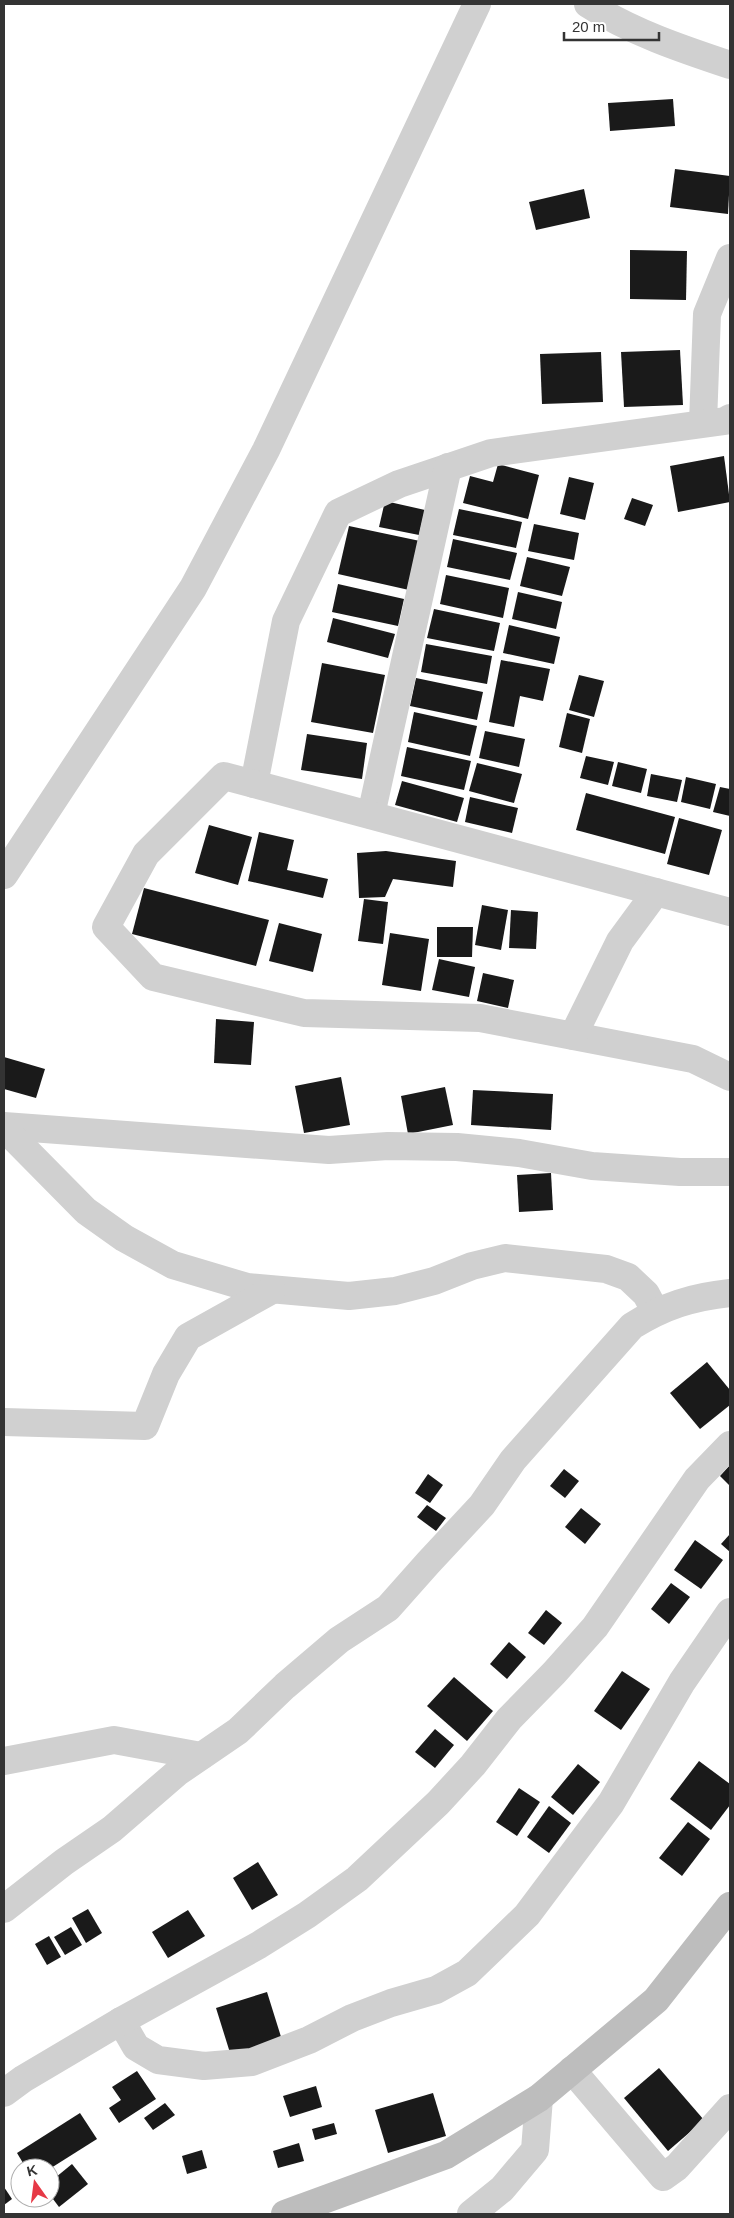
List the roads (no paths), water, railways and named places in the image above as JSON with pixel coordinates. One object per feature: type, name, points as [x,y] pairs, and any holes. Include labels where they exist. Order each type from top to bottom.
[{"type":"main road","points":[[285,2214],[446,2155],[539,2098],[656,2000],[730,1906]]},
{"type":"street","points":[[4,875],[198,579],[266,450],[477,4]]},
{"type":"street","points":[[588,4],[608,17],[676,47],[730,65]]},
{"type":"street","points":[[703,423],[707,314],[730,258]]},
{"type":"street","points":[[254,784],[286,621],[338,513],[399,484],[491,453],[730,418]]},
{"type":"street","points":[[371,815],[448,467]]},
{"type":"street","points":[[730,912],[224,776],[146,854],[106,927],[153,977],[304,1014],[480,1018],[693,1059],[730,1077]]},
{"type":"street","points":[[573,1036],[620,941],[656,892]]},
{"type":"street","points":[[4,1127],[329,1150],[388,1146],[457,1147],[519,1153],[592,1166],[680,1172],[730,1172]]},
{"type":"street","points":[[4,1127],[86,1211],[124,1238],[173,1265],[247,1287],[349,1296],[395,1291],[434,1281],[472,1266],[505,1258],[606,1269],[628,1277],[646,1294],[656,1311]]},
{"type":"street","points":[[4,1422],[145,1426],[166,1374],[188,1337],[272,1290]]},
{"type":"street","points":[[4,1909],[64,1862],[112,1830],[178,1772],[238,1731],[285,1686],[339,1640],[388,1608],[482,1505],[513,1460],[632,1326],[656,1311],[681,1302],[730,1293]]},
{"type":"street","points":[[4,2093],[23,2079],[121,2021],[258,1945],[307,1915],[357,1879],[404,1836],[473,1765],[509,1719],[595,1627],[696,1479],[730,1445]]},
{"type":"street","points":[[121,2021],[136,2047],[158,2060],[204,2066],[252,2062],[309,2040],[391,2002],[436,1990],[467,1973],[527,1915],[612,1803],[682,1682],[730,1612]]},
{"type":"street","points":[[4,1761],[114,1740],[201,1756]]},
{"type":"street","points":[[572,2070],[663,2177],[677,2167],[730,2108]]},
{"type":"street","points":[[471,2214],[502,2189],[535,2150],[539,2098]]}]
